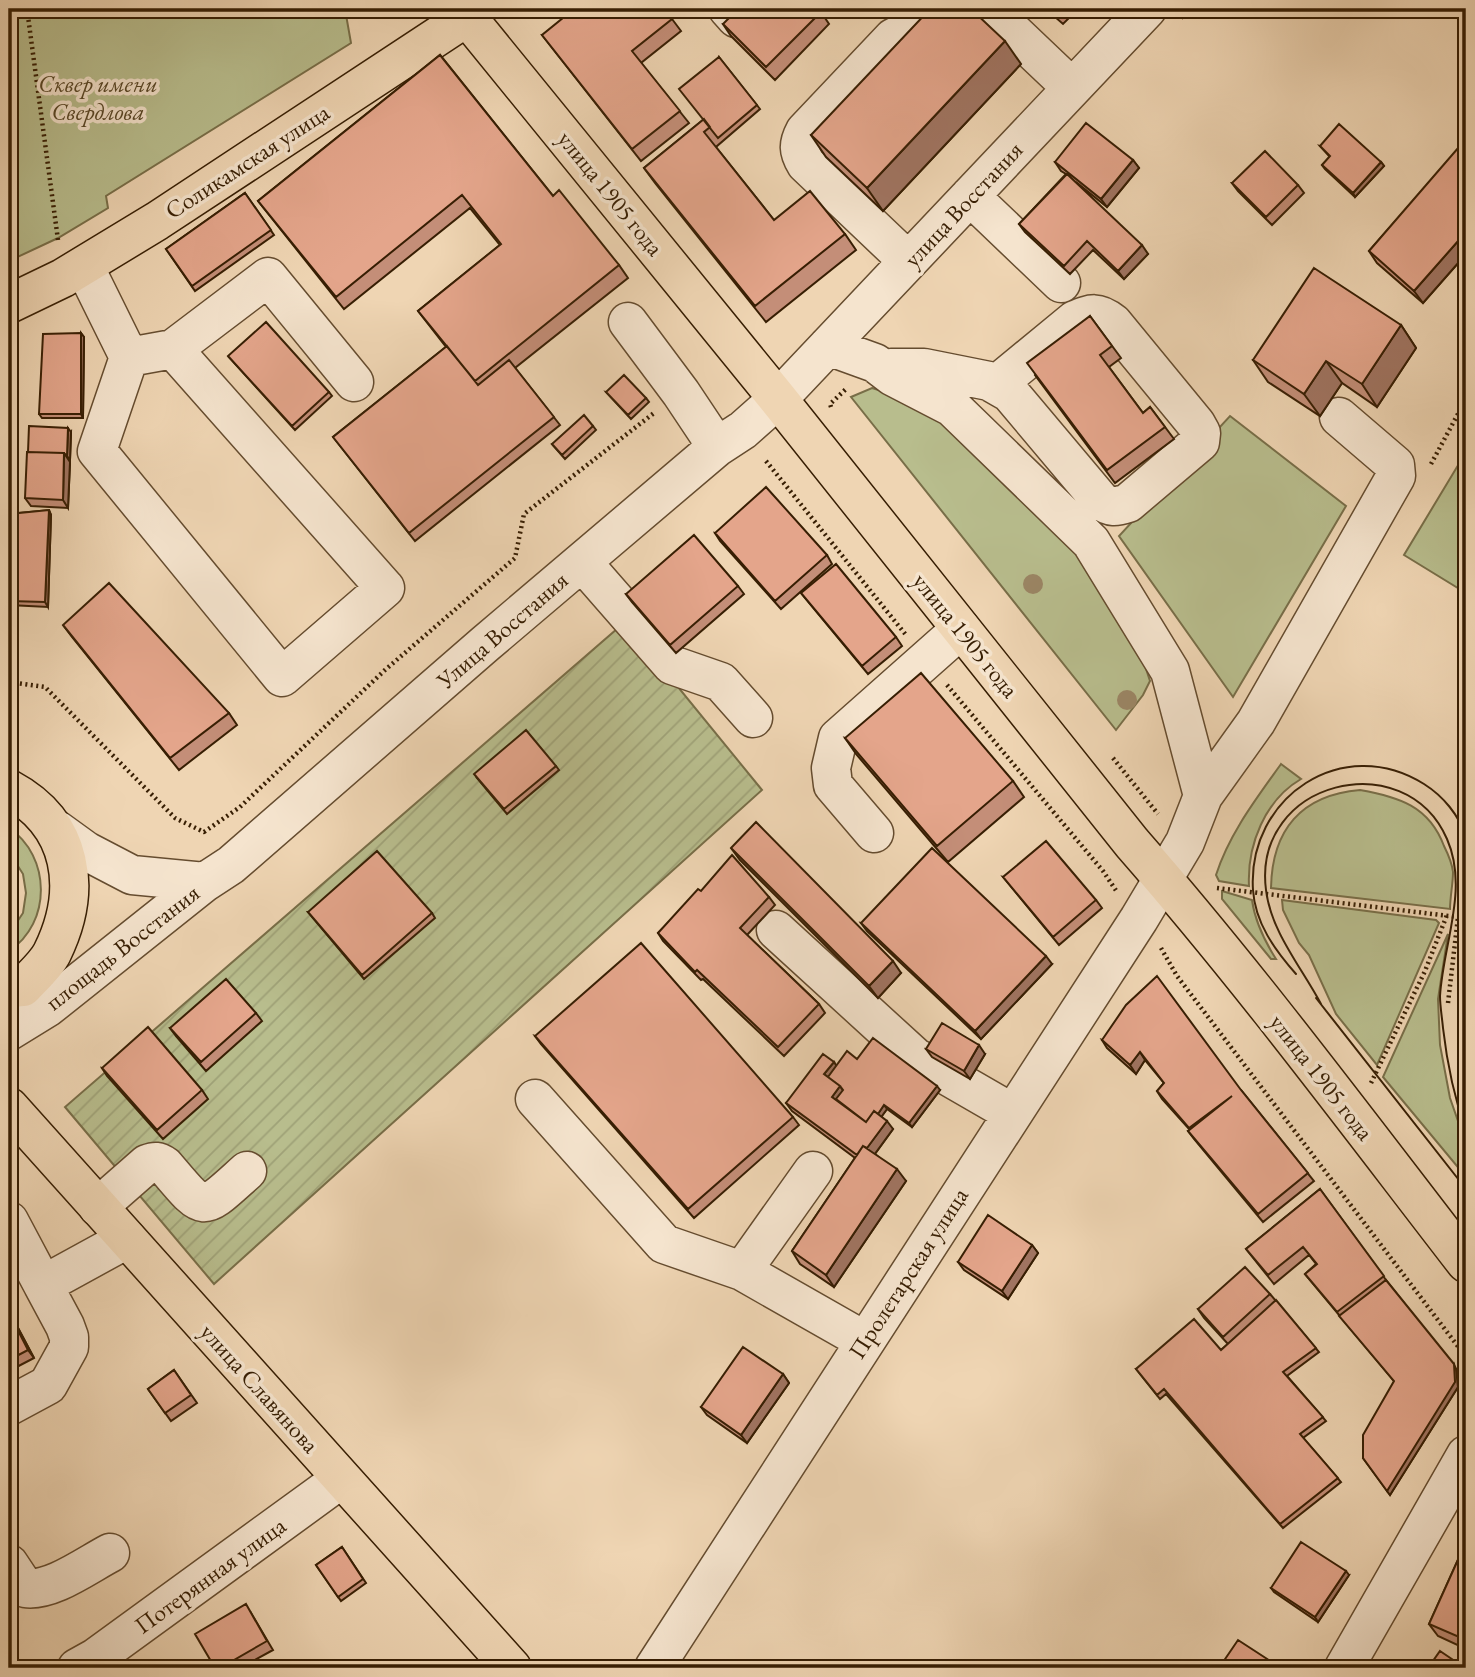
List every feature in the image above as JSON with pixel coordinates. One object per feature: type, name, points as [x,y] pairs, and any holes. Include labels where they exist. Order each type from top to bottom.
[{"type":"main road","name":"Соликамская улица","points":[[9,304],[74,272],[471,12]]},
{"type":"main road","name":"улица 1905 года","points":[[471,12],[961,629],[1285,1029],[1466,1263]]},
{"type":"main road","name":"площадь Восстания","points":[[9,789],[35,805],[57,830],[68,860],[69,893],[51,955],[13,991]]},
{"type":"main road","name":"улица Славянова","points":[[9,1107],[512,1668]]},
{"type":"street","points":[[908,261],[806,164],[800,154],[799,143],[805,131],[893,38],[948,9]]},
{"type":"street","points":[[989,9],[1080,80]]},
{"type":"street","points":[[1020,9],[1080,80]]},
{"type":"street","name":"улица Восстания","points":[[778,399],[1147,9]]},
{"type":"street","points":[[970,196],[1061,283]]},
{"type":"street","points":[[74,272],[129,357]]},
{"type":"street","points":[[129,357],[173,349],[268,277],[354,382]]},
{"type":"street","points":[[882,368],[924,368],[989,381],[996,385],[1010,393],[1100,500],[1108,506],[1128,503],[1200,442],[1201,433],[1196,424],[1113,323],[1103,315],[1090,314],[1075,320],[996,385]]},
{"type":"street","points":[[628,322],[717,447]]},
{"type":"street","points":[[828,346],[876,363],[952,407],[1091,542],[1170,671],[1203,796]]},
{"type":"street","points":[[129,357],[97,451],[282,677],[385,588],[173,349]]},
{"type":"street","name":"Улица Восстания","points":[[218,874],[717,447],[743,430],[778,399]]},
{"type":"street","name":"Пролетарская улица","points":[[654,1668],[1139,919],[1185,842],[1203,796],[1256,722],[1396,476],[1395,466],[1339,418]]},
{"type":"street","points":[[582,562],[672,665],[721,682],[753,718]]},
{"type":"street","points":[[874,833],[833,785],[831,768],[838,738],[961,629]]},
{"type":"street","name":"площадь Восстания","points":[[57,830],[86,851],[132,875],[218,874]]},
{"type":"street","name":"площадь Восстания","points":[[9,1031],[48,1007],[218,874]]},
{"type":"street","points":[[13,991],[153,926]]},
{"type":"street","points":[[776,930],[915,1058],[1012,1113]]},
{"type":"street","points":[[535,1099],[664,1244],[742,1271],[865,1341]]},
{"type":"street","points":[[98,1207],[147,1164],[154,1161],[159,1161],[193,1199],[201,1203],[216,1199],[247,1171]]},
{"type":"street","points":[[742,1271],[813,1171]]},
{"type":"street","points":[[9,1221],[69,1337],[69,1347],[48,1385],[9,1406]]},
{"type":"street","points":[[43,1285],[127,1240]]},
{"type":"street","points":[[1344,1668],[1466,1455]]},
{"type":"street","name":"Потерянная улица","points":[[77,1668],[95,1658],[341,1479]]},
{"type":"street","points":[[9,1564],[25,1588],[36,1589],[50,1585],[110,1553]]},
{"type":"path","points":[[27,9],[74,272]]},
{"type":"path","points":[[9,682],[45,687],[175,818],[204,832],[240,807],[385,670],[515,558],[524,514],[681,393]]},
{"type":"path","points":[[1103,871],[1124,901]]},
{"type":"path","points":[[1210,888],[1266,892],[1466,918]]},
{"type":"path","points":[[1367,1090],[1425,971],[1447,915]]},
{"type":"path","points":[[1448,1003],[1458,917]]},
{"type":"path","points":[[1157,942],[1177,976],[1466,1357]]},
{"type":"path","points":[[1463,997],[1466,971]]},
{"type":"green space","name":"Сквер имени Свердлова","points":[[9,9],[345,9],[351,43],[106,196],[108,208],[58,238],[9,261]]},
{"type":"green space","points":[[872,388],[911,400],[954,422],[1032,498],[1128,614],[1150,681],[1143,695],[1116,730],[851,397]]},
{"type":"green space","points":[[1230,416],[1346,506],[1233,697],[1119,536]]},
{"type":"green space","points":[[1466,452],[1466,593],[1404,555]]},
{"type":"green space","points":[[625,622],[762,790],[214,1284],[65,1107]]},
{"type":"green space","points":[[1281,764],[1301,779],[1277,799],[1261,825],[1251,855],[1249,886],[1219,881],[1216,875],[1228,845]]},
{"type":"green space","points":[[1360,790],[1400,800],[1430,821],[1438,832],[1452,865],[1450,909],[1271,888],[1277,849],[1294,819],[1321,799]]},
{"type":"green space","points":[[9,828],[23,840],[33,855],[41,890],[33,924],[23,939],[9,951],[9,934],[23,913],[26,893],[23,874],[9,852]]},
{"type":"green space","points":[[1222,891],[1252,900],[1261,931],[1276,959],[1271,959],[1222,899]]},
{"type":"green space","points":[[1282,900],[1436,920],[1439,923],[1377,1065],[1336,1014],[1309,955],[1299,943],[1283,910]]},
{"type":"green space","points":[[1448,934],[1438,999],[1440,1045],[1450,1098],[1466,1144],[1466,1177],[1383,1077]]},
{"type":"building","points":[[574,9],[664,9],[672,19],[632,51],[680,111],[632,149],[542,35]]},
{"type":"building","points":[[738,9],[817,9],[821,12],[766,67],[723,24]]},
{"type":"building","points":[[930,9],[971,9],[1005,41],[867,188],[811,135]]},
{"type":"building","points":[[1049,9],[1064,9],[1057,16]]},
{"type":"building","points":[[440,55],[553,196],[559,190],[619,265],[475,381],[418,311],[501,244],[462,195],[336,297],[258,201]]},
{"type":"building","points":[[719,57],[757,105],[718,138],[679,89]]},
{"type":"building","points":[[704,119],[710,127],[704,132],[774,220],[810,191],[845,234],[755,306],[644,168]]},
{"type":"building","points":[[1086,123],[1133,160],[1101,199],[1055,162]]},
{"type":"building","points":[[1339,124],[1381,162],[1353,193],[1322,165],[1330,156],[1320,146]]},
{"type":"building","points":[[1465,140],[1466,232],[1414,291],[1369,251]]},
{"type":"building","points":[[1265,151],[1298,185],[1266,217],[1232,183]]},
{"type":"building","points":[[1067,174],[1142,245],[1118,271],[1087,241],[1064,266],[1019,224]]},
{"type":"building","points":[[245,193],[271,230],[192,286],[166,249]]},
{"type":"building","points":[[1314,268],[1401,325],[1362,384],[1326,361],[1304,394],[1253,360]]},
{"type":"building","points":[[1090,316],[1112,346],[1100,355],[1143,413],[1150,407],[1165,427],[1107,470],[1027,363]]},
{"type":"building","points":[[266,322],[329,392],[292,426],[228,356]]},
{"type":"building","points":[[81,333],[81,414],[39,414],[43,334]]},
{"type":"building","points":[[447,346],[478,385],[509,360],[554,417],[409,533],[333,437]]},
{"type":"building","points":[[624,375],[646,398],[628,415],[606,392]]},
{"type":"building","points":[[584,415],[593,426],[562,455],[552,444]]},
{"type":"building","points":[[29,426],[68,428],[67,456],[64,453],[28,452]]},
{"type":"building","points":[[27,452],[64,453],[63,500],[25,498]]},
{"type":"building","points":[[766,487],[827,555],[775,601],[715,533]]},
{"type":"building","points":[[49,510],[45,602],[9,601],[9,514]]},
{"type":"building","points":[[694,535],[738,586],[670,645],[626,594]]},
{"type":"building","points":[[836,564],[896,637],[862,666],[801,593]]},
{"type":"building","points":[[109,583],[229,713],[170,758],[63,625]]},
{"type":"building","points":[[921,673],[1013,781],[937,846],[845,738]]},
{"type":"building","points":[[526,730],[556,766],[504,809],[474,774]]},
{"type":"building","points":[[756,822],[893,961],[869,986],[731,848]]},
{"type":"building","points":[[1046,841],[1096,900],[1053,937],[1003,877]]},
{"type":"building","points":[[932,848],[1046,956],[975,1031],[861,923]]},
{"type":"building","points":[[377,851],[432,913],[362,975],[308,912]]},
{"type":"building","points":[[732,855],[769,897],[740,928],[819,1004],[778,1047],[697,970],[695,972],[658,933],[698,889],[701,891]]},
{"type":"building","points":[[641,943],[793,1117],[688,1209],[535,1036]]},
{"type":"building","points":[[1157,976],[1241,1090],[1308,1173],[1258,1214],[1188,1131],[1232,1096],[1189,1128],[1157,1091],[1164,1083],[1140,1052],[1130,1065],[1102,1040],[1126,1005]]},
{"type":"building","points":[[226,979],[256,1013],[201,1062],[170,1028]]},
{"type":"building","points":[[942,1023],[979,1045],[964,1071],[926,1049]]},
{"type":"building","points":[[148,1027],[202,1090],[157,1130],[102,1068]]},
{"type":"building","points":[[873,1038],[937,1086],[909,1123],[884,1105],[878,1114],[874,1111],[866,1122],[836,1099],[843,1090],[828,1077],[847,1051],[857,1059]]},
{"type":"building","points":[[823,1054],[834,1062],[824,1074],[840,1086],[832,1097],[866,1122],[874,1111],[887,1121],[867,1148],[863,1146],[857,1155],[786,1103]]},
{"type":"building","points":[[863,1146],[897,1169],[826,1275],[792,1251]]},
{"type":"building","points":[[1320,1189],[1384,1276],[1337,1312],[1305,1274],[1317,1264],[1303,1247],[1268,1275],[1246,1249]]},
{"type":"building","points":[[988,1215],[1032,1245],[1002,1291],[958,1262]]},
{"type":"building","points":[[1245,1267],[1270,1294],[1223,1337],[1198,1309]]},
{"type":"building","points":[[1386,1280],[1454,1364],[1455,1382],[1387,1491],[1363,1458],[1363,1435],[1394,1381],[1339,1316]]},
{"type":"building","points":[[1276,1300],[1316,1348],[1283,1372],[1323,1417],[1300,1434],[1338,1478],[1280,1524],[1164,1389],[1157,1395],[1136,1369],[1194,1319],[1221,1350]]},
{"type":"building","points":[[9,1313],[28,1350],[9,1360]]},
{"type":"building","points":[[743,1347],[783,1374],[741,1435],[701,1407]]},
{"type":"building","points":[[174,1370],[191,1395],[165,1413],[148,1389]]},
{"type":"building","points":[[1301,1542],[1346,1571],[1315,1617],[1271,1588]]},
{"type":"building","points":[[1466,1542],[1466,1640],[1429,1624]]},
{"type":"building","points":[[342,1547],[363,1579],[338,1597],[316,1565]]},
{"type":"building","points":[[246,1604],[267,1641],[220,1668],[215,1668],[195,1634]]},
{"type":"building","points":[[1238,1640],[1281,1668],[1219,1668]]},
{"type":"building","points":[[1440,1651],[1465,1668],[1428,1668]]},
{"type":"tram line","points":[[1296,974],[1267,935],[1258,914],[1253,890],[1255,857],[1266,827],[1283,802],[1306,783],[1333,771],[1362,766],[1393,770],[1424,784],[1438,794],[1455,814],[1466,837]]},
{"type":"tram line","points":[[1321,1004],[1274,920],[1266,890],[1268,853],[1282,823],[1306,801],[1336,788],[1368,784],[1399,791],[1427,809],[1447,839],[1453,858],[1455,897],[1440,1000],[1449,1067],[1466,1131]]},
{"type":"tram line","points":[[1466,923],[1458,1000],[1466,1070]]},
{"type":"tram line","points":[[1316,998],[1466,1189]]}]
